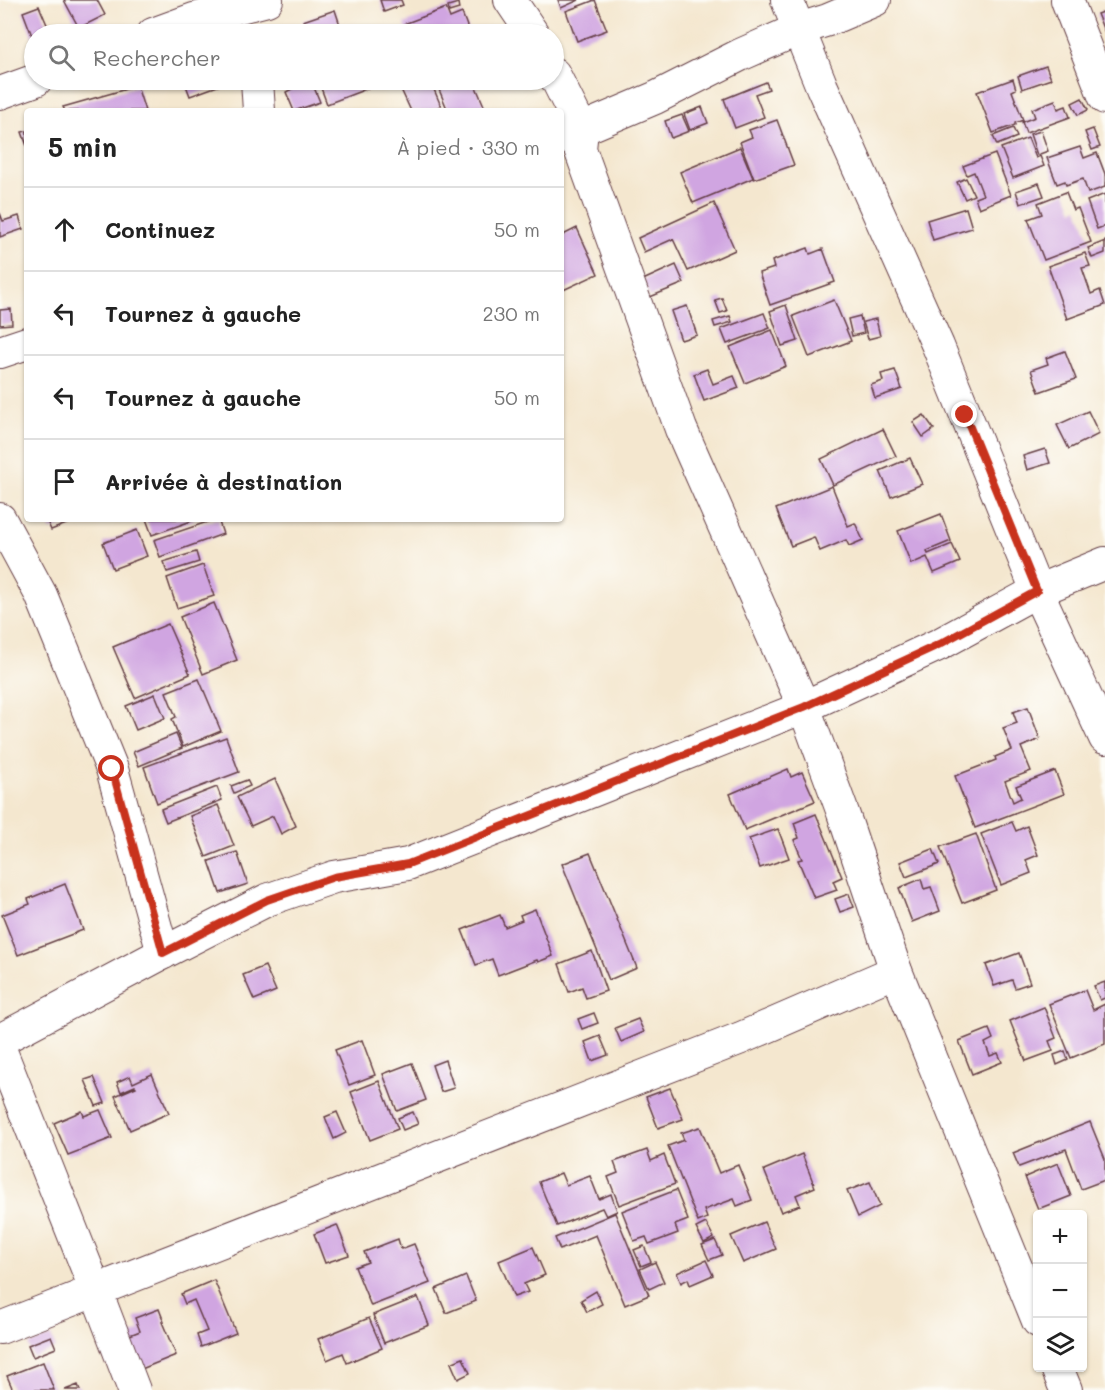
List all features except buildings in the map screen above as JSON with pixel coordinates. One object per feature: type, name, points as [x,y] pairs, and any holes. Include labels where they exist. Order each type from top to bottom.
[{"type":"street","points":[[214,24],[267,0]]},
{"type":"street","points":[[510,0],[527,24]]},
{"type":"street","points":[[787,0],[822,87],[938,346],[1037,591],[1105,738]]},
{"type":"street","points":[[572,134],[655,98],[740,55],[799,29],[828,20],[875,0]]},
{"type":"street","points":[[1067,0],[1105,98]]},
{"type":"street","points":[[180,24],[194,19],[209,24]]},
{"type":"street","points":[[0,93],[24,84]]},
{"type":"street","points":[[258,90],[259,108]]},
{"type":"street","points":[[559,90],[572,134],[580,149],[681,429],[804,707],[843,813],[896,971],[1037,1318]]},
{"type":"street","points":[[0,352],[24,344]]},
{"type":"street","points":[[0,519],[41,595],[112,769],[163,953]]},
{"type":"street","points":[[0,1040],[267,900],[334,877],[408,864],[804,707],[940,644],[1037,591],[1105,563]]},
{"type":"street","points":[[0,1329],[741,1038],[896,971]]},
{"type":"street","points":[[0,1049],[134,1390]]},
{"type":"street","points":[[1058,1372],[1066,1390]]},
{"type":"route","points":[[112,769],[163,953],[267,900],[334,877],[408,864],[804,707],[940,644],[1037,591],[965,415]]}]
